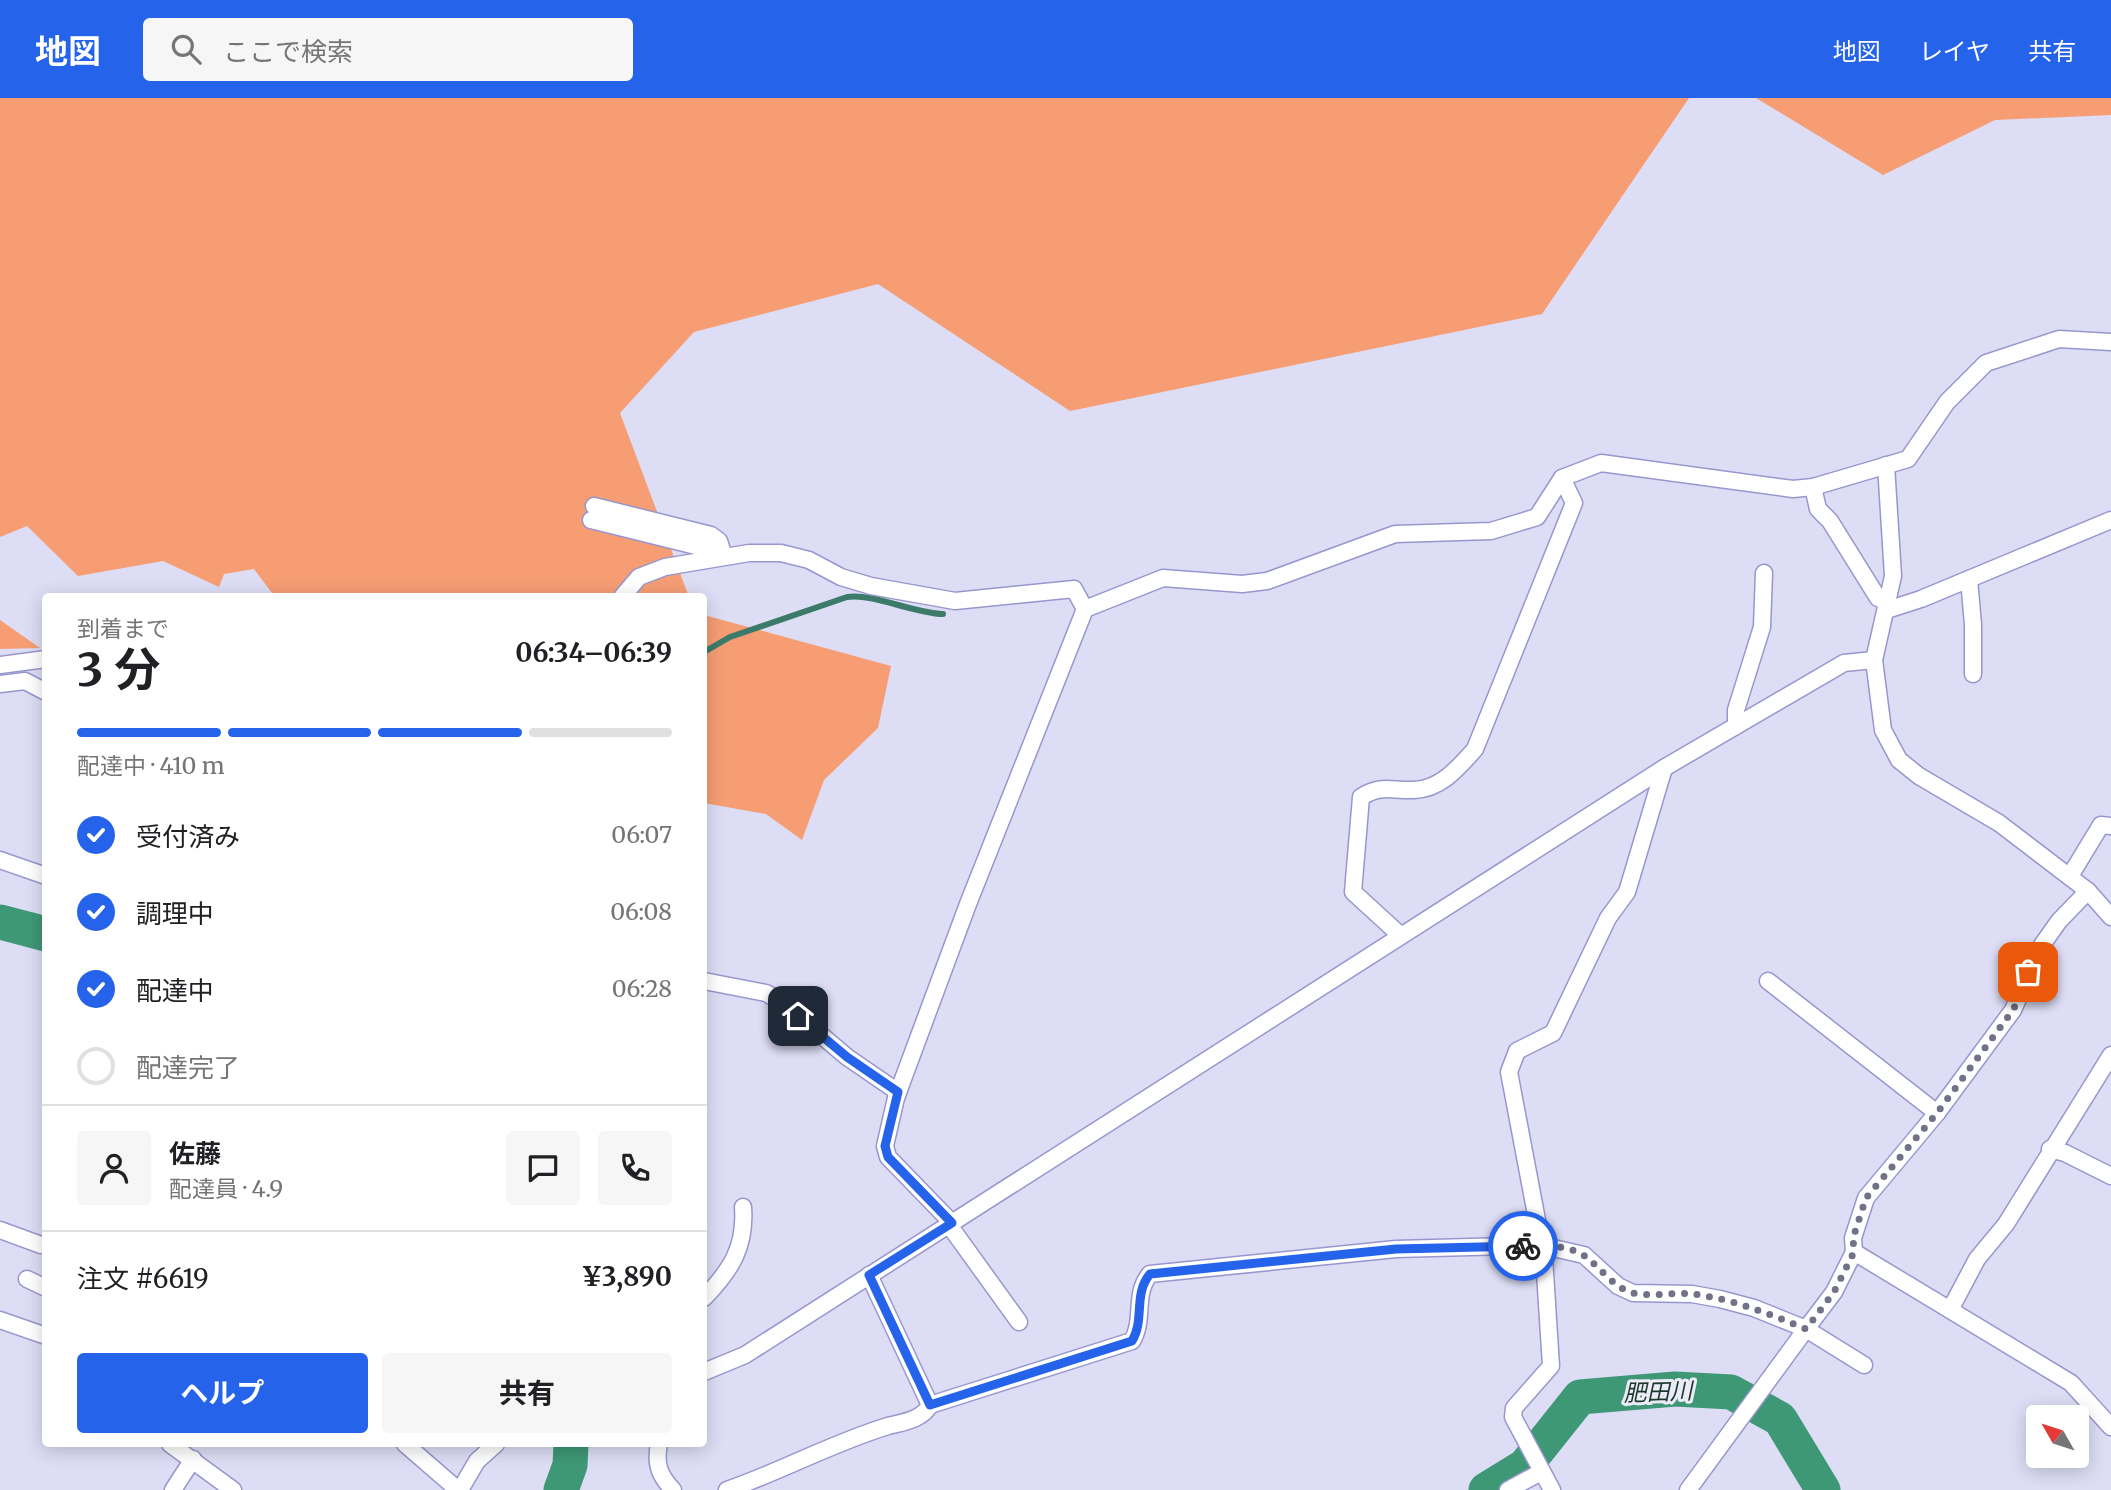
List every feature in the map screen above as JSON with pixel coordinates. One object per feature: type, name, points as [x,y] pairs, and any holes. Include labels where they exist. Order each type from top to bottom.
[{"type":"street","points":[[896,1098],[968,904],[1085,609],[1163,578],[1242,584],[1267,581],[1395,534],[1491,531],[1537,517],[1562,478],[1601,463],[1793,489],[1813,487],[1908,458],[1947,402],[1986,363],[2059,339],[2111,342]]},
{"type":"street","points":[[1886,464],[1893,563],[1888,606],[1874,660],[1883,730],[1899,760],[1919,776],[1999,823],[2088,891],[2111,917]]},
{"type":"street","points":[[1400,935],[1353,892],[1361,797],[1376,788],[1416,790],[1448,779],[1475,749],[1574,503],[1562,478]]},
{"type":"street","points":[[1813,487],[1818,509],[1830,521],[1878,598],[1888,606]]},
{"type":"street","points":[[592,513],[711,535],[719,541],[719,556]]},
{"type":"street","points":[[1888,606],[1969,579],[2111,520]]},
{"type":"street","points":[[625,593],[639,577],[665,568],[719,556],[781,554],[809,560],[841,578],[955,601],[1074,589],[1085,609]]},
{"type":"street","points":[[1736,726],[1737,710],[1762,627],[1764,573]]},
{"type":"street","points":[[1969,579],[1973,674]]},
{"type":"street","points":[[0,665],[42,660]]},
{"type":"street","points":[[707,1371],[745,1355],[1664,768],[1844,663],[1874,660]]},
{"type":"street","points":[[0,684],[25,681],[42,690]]},
{"type":"street","points":[[1552,1490],[1513,1417],[1514,1408],[1551,1366],[1548,1298],[1510,1072],[1517,1051],[1553,1033],[1608,918],[1627,892],[1664,768]]},
{"type":"street","points":[[2070,876],[2101,825],[2111,826]]},
{"type":"street","points":[[0,860],[42,875]]},
{"type":"street","points":[[1688,1490],[1727,1433],[1834,1292],[1854,1252],[1853,1238],[1866,1198],[1937,1113],[2013,1010],[2042,945],[2059,921],[2088,891]]},
{"type":"street","points":[[1768,981],[1937,1113]]},
{"type":"street","points":[[707,982],[766,993],[782,1002],[847,1057],[898,1092],[885,1146],[888,1157],[950,1224],[1019,1322]]},
{"type":"street","points":[[1950,1310],[1977,1259],[2006,1224],[2050,1149],[2111,1055]]},
{"type":"street","points":[[2050,1149],[2065,1153],[2111,1176]]},
{"type":"street","points":[[707,1294],[737,1258],[744,1226],[743,1207]]},
{"type":"street","points":[[0,1230],[41,1245]]},
{"type":"street","points":[[727,1490],[781,1472],[829,1446],[918,1418],[930,1405],[1132,1341],[1138,1332],[1140,1285],[1150,1274],[1396,1249],[1540,1245],[1584,1255],[1618,1286],[1633,1293],[1692,1294],[1754,1308],[1806,1329],[1864,1365]]},
{"type":"street","points":[[1854,1252],[2071,1383],[2111,1427]]},
{"type":"street","points":[[869,1275],[930,1405]]},
{"type":"street","points":[[27,1279],[42,1286]]},
{"type":"street","points":[[0,1320],[42,1332]]},
{"type":"street","points":[[175,1447],[233,1490]]},
{"type":"street","points":[[409,1447],[459,1490],[477,1461],[493,1447]]},
{"type":"street","points":[[659,1447],[657,1466],[661,1476],[673,1490]]},
{"type":"street","points":[[173,1490],[193,1459]]},
{"type":"street","points":[[1508,1490],[1541,1471]]},
{"type":"shaded area","points":[[0,98],[1689,98],[1542,314],[1070,411],[878,284],[694,332],[620,413],[688,593],[272,593],[254,569],[224,574],[219,587],[163,561],[78,576],[27,526],[0,537]]},
{"type":"shaded area","points":[[1756,98],[2111,98],[2111,115],[1995,120],[1883,175]]},
{"type":"shaded area","points":[[707,616],[891,666],[878,728],[824,780],[802,840],[766,814],[707,804]]},
{"type":"shaded area","points":[[0,620],[40,648],[0,649]]},
{"type":"waterway","points":[[707,650],[730,637],[847,597],[869,598],[943,614]]},
{"type":"waterway","name":"肥田川","points":[[0,922],[42,933]]},
{"type":"waterway","name":"肥田川","points":[[1486,1490],[1525,1466],[1580,1397],[1675,1389],[1731,1392],[1780,1419],[1823,1490]]},
{"type":"waterway","name":"肥田川","points":[[561,1490],[570,1465],[571,1447]]},
{"type":"way so far","points":[[1523,1246],[1540,1245],[1584,1255],[1618,1286],[1633,1293],[1692,1294],[1720,1299],[1754,1308],[1806,1329],[1834,1292],[1854,1252],[1853,1238],[1866,1198],[1937,1113],[2013,1010],[2028,980],[2028,972]]},
{"type":"route","points":[[798,1016],[847,1057],[898,1092],[885,1146],[888,1157],[952,1223],[869,1275],[930,1405],[1132,1341],[1138,1332],[1140,1285],[1150,1274],[1396,1249],[1523,1246]]}]
